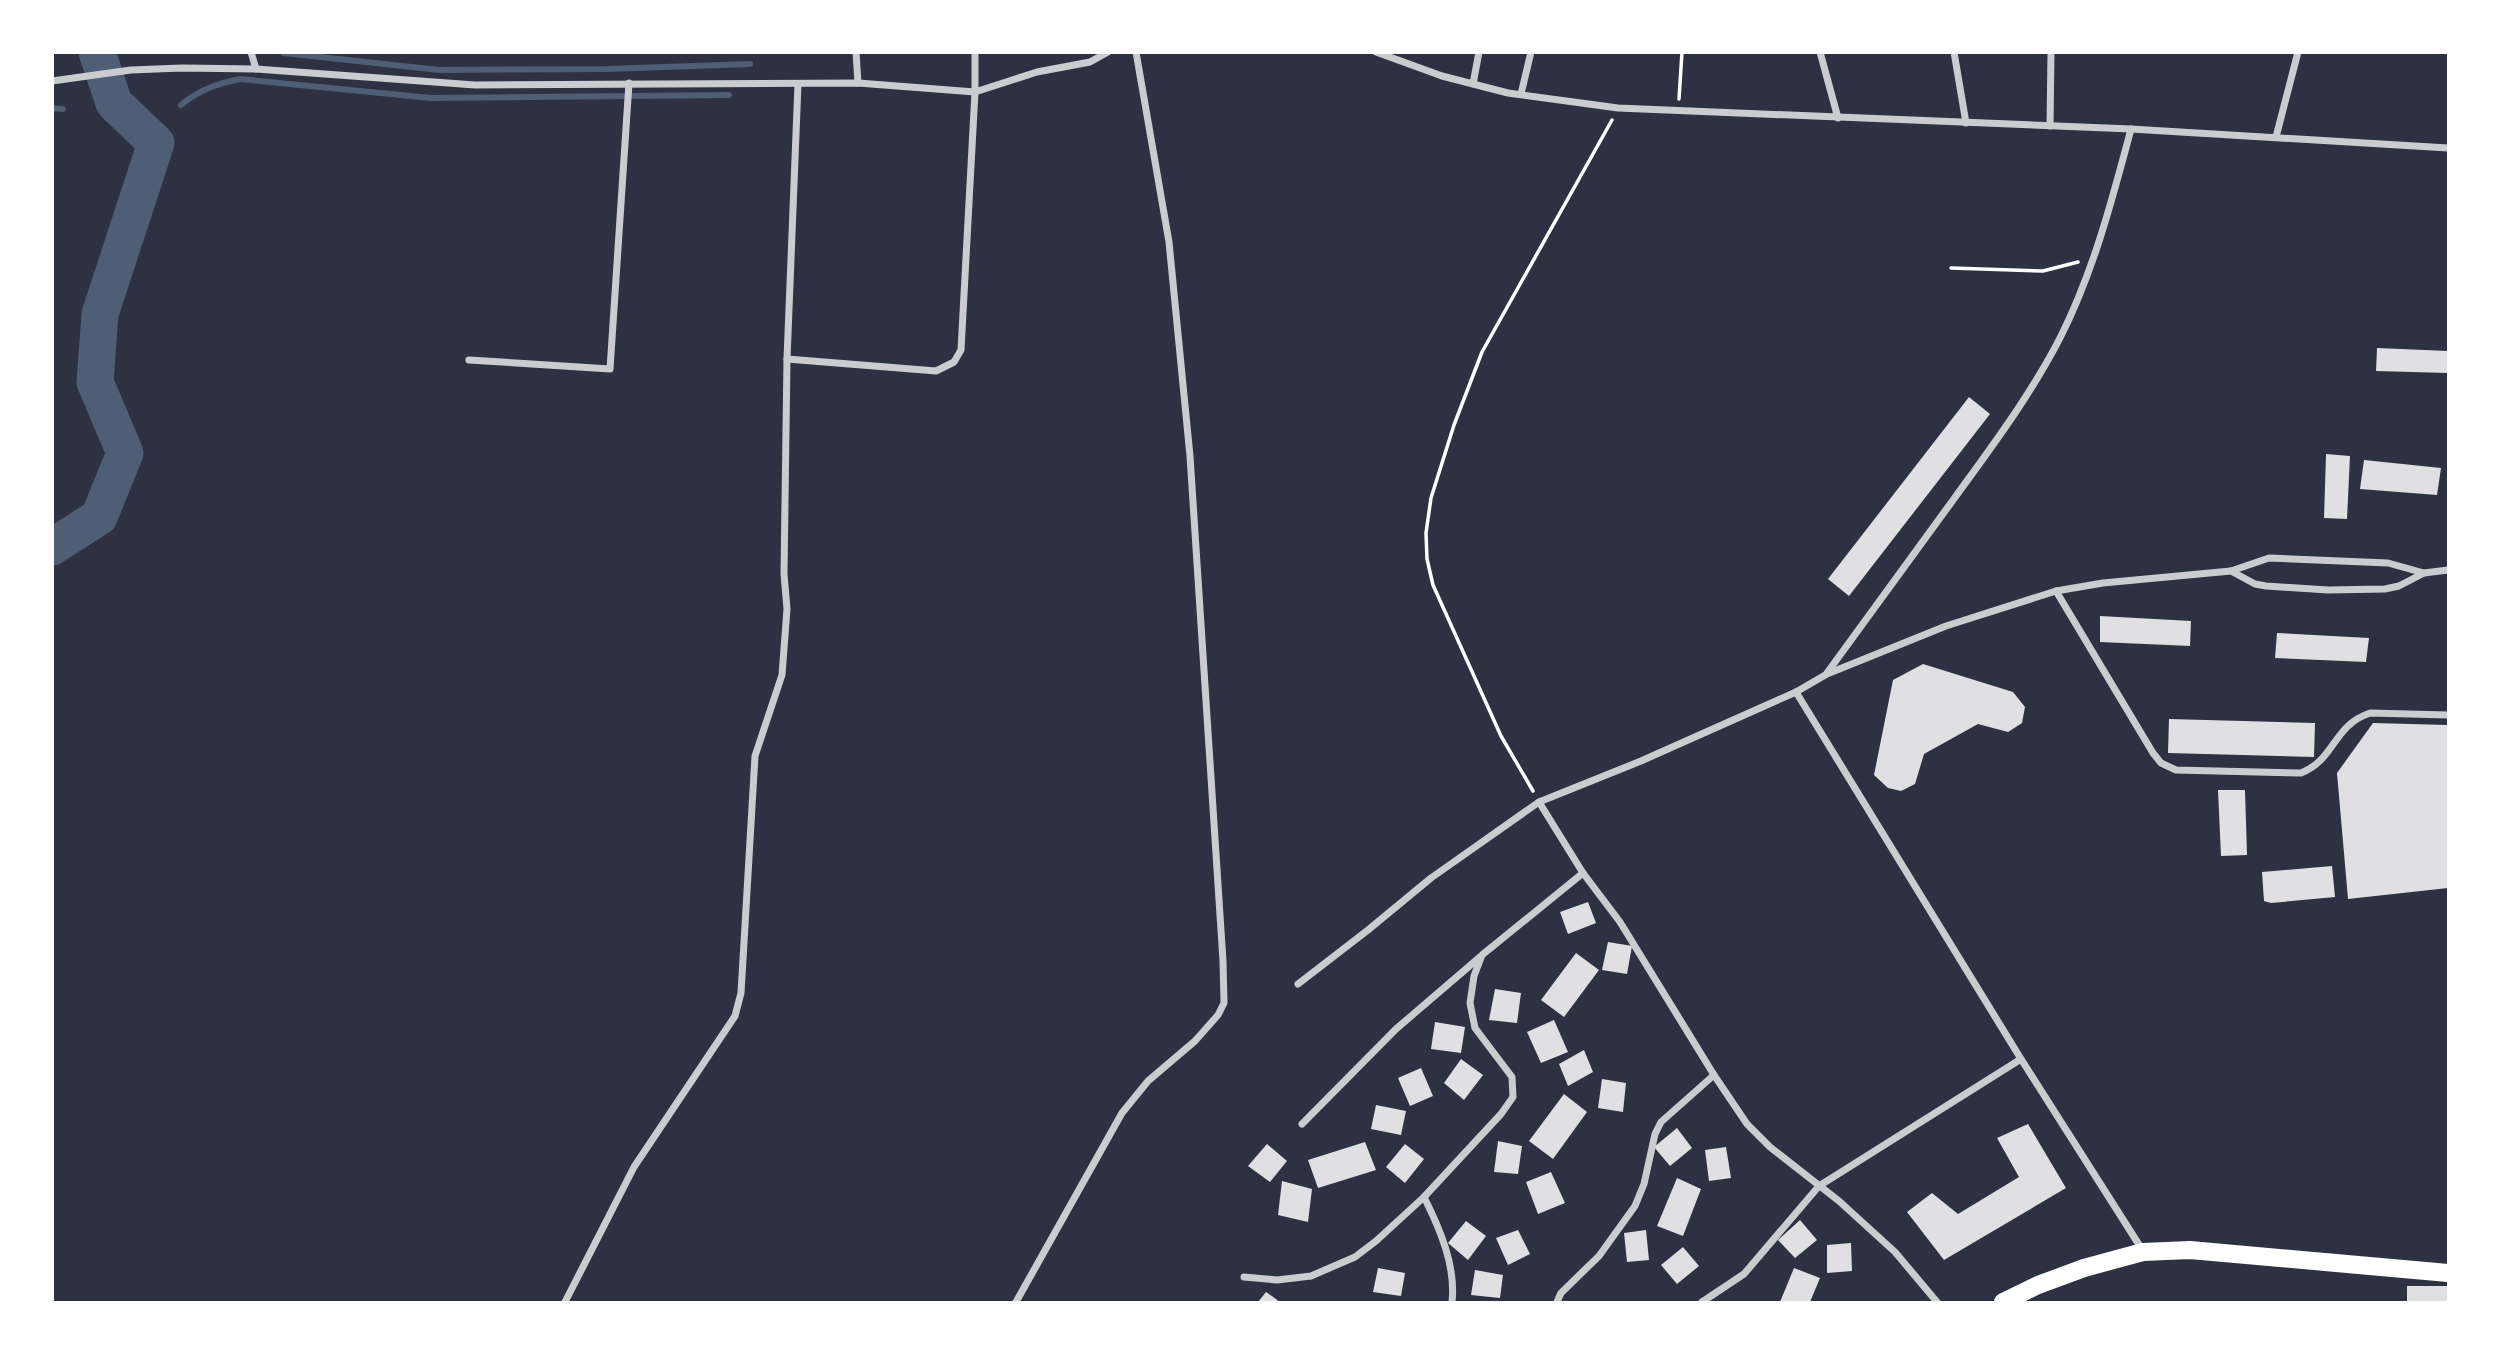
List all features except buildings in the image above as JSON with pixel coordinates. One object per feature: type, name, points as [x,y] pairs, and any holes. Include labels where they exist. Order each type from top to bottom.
[{"type":"main road","points":[[2003,1303],[2038,1285],[2084,1268],[2143,1252],[2190,1250],[2448,1273]]},
{"type":"street","points":[[251,52],[257,69]]},
{"type":"street","points":[[856,52],[858,83]]},
{"type":"street","points":[[787,359],[936,370],[947,368],[954,362],[961,350],[975,52]]},
{"type":"street","points":[[52,81],[131,70],[181,68],[257,69],[475,85],[858,83],[975,92],[1037,72],[1090,62],[1108,52]]},
{"type":"street","points":[[1016,1303],[1122,1113],[1148,1081],[1195,1041],[1219,1015],[1224,1003],[1189,456],[1169,242],[1136,52]]},
{"type":"street","points":[[1473,84],[1479,52]]},
{"type":"street","points":[[1521,94],[1531,52]]},
{"type":"street","points":[[1820,52],[1838,118]]},
{"type":"street","points":[[1954,52],[1966,123]]},
{"type":"street","points":[[2050,126],[2051,52]]},
{"type":"street","points":[[2276,137],[2298,52]]},
{"type":"street","points":[[1378,53],[1473,84],[1618,108],[2130,129],[2448,148]]},
{"type":"street","points":[[469,360],[610,369],[629,83]]},
{"type":"street","points":[[565,1303],[634,1167],[735,1016],[741,993],[755,756],[782,675],[785,646],[787,359],[798,84]]},
{"type":"street","points":[[1827,674],[2033,386],[2061,335],[2094,258],[2105,228],[2130,129]]},
{"type":"street","points":[[1297,984],[1431,878],[1539,802],[1641,761],[1796,692],[1827,674],[1946,626],[2056,591],[2116,581],[2231,572],[2269,558],[2388,563],[2424,573]]},
{"type":"street","points":[[2231,572],[2255,584],[2328,590],[2385,589],[2399,586],[2424,573],[2448,570]]},
{"type":"street","points":[[2056,591],[2152,753],[2161,763],[2176,770],[2301,773],[2322,760],[2345,727],[2359,717],[2370,713],[2448,715]]},
{"type":"street","points":[[1796,692],[2143,1252]]},
{"type":"street","points":[[1539,802],[1583,873],[1620,922],[1747,1124],[1770,1147],[1839,1200],[1895,1252],[1937,1303]]},
{"type":"street","points":[[1302,1124],[1396,1029],[1583,873]]},
{"type":"street","points":[[1244,1277],[1277,1280],[1311,1276],[1355,1257],[1424,1196],[1501,1114],[1513,1097],[1512,1077],[1475,1028],[1470,1003],[1474,976],[1482,955]]},
{"type":"street","points":[[1702,1303],[1744,1274],[1819,1186],[2021,1059]]},
{"type":"street","points":[[1557,1303],[1561,1293],[1599,1256],[1635,1206],[1644,1184],[1655,1134],[1661,1122],[1714,1075]]},
{"type":"street","points":[[1424,1196],[1436,1221],[1447,1255],[1453,1289],[1452,1303]]},
{"type":"path","points":[[1678,111],[1682,52]]},
{"type":"path","points":[[1539,802],[1501,736],[1433,585],[1427,559],[1426,533],[1431,498],[1454,425],[1482,352],[1618,108]]},
{"type":"path","points":[[1951,268],[2043,271],[2094,258]]},
{"type":"waterway","points":[[52,547],[99,517],[125,453],[95,382],[100,314],[156,143],[114,103],[97,52]]},
{"type":"waterway","points":[[284,53],[439,70],[607,69],[750,64]]},
{"type":"waterway","points":[[181,105],[208,88],[240,79],[431,98],[729,95]]},
{"type":"waterway","points":[[52,108],[63,109]]}]
